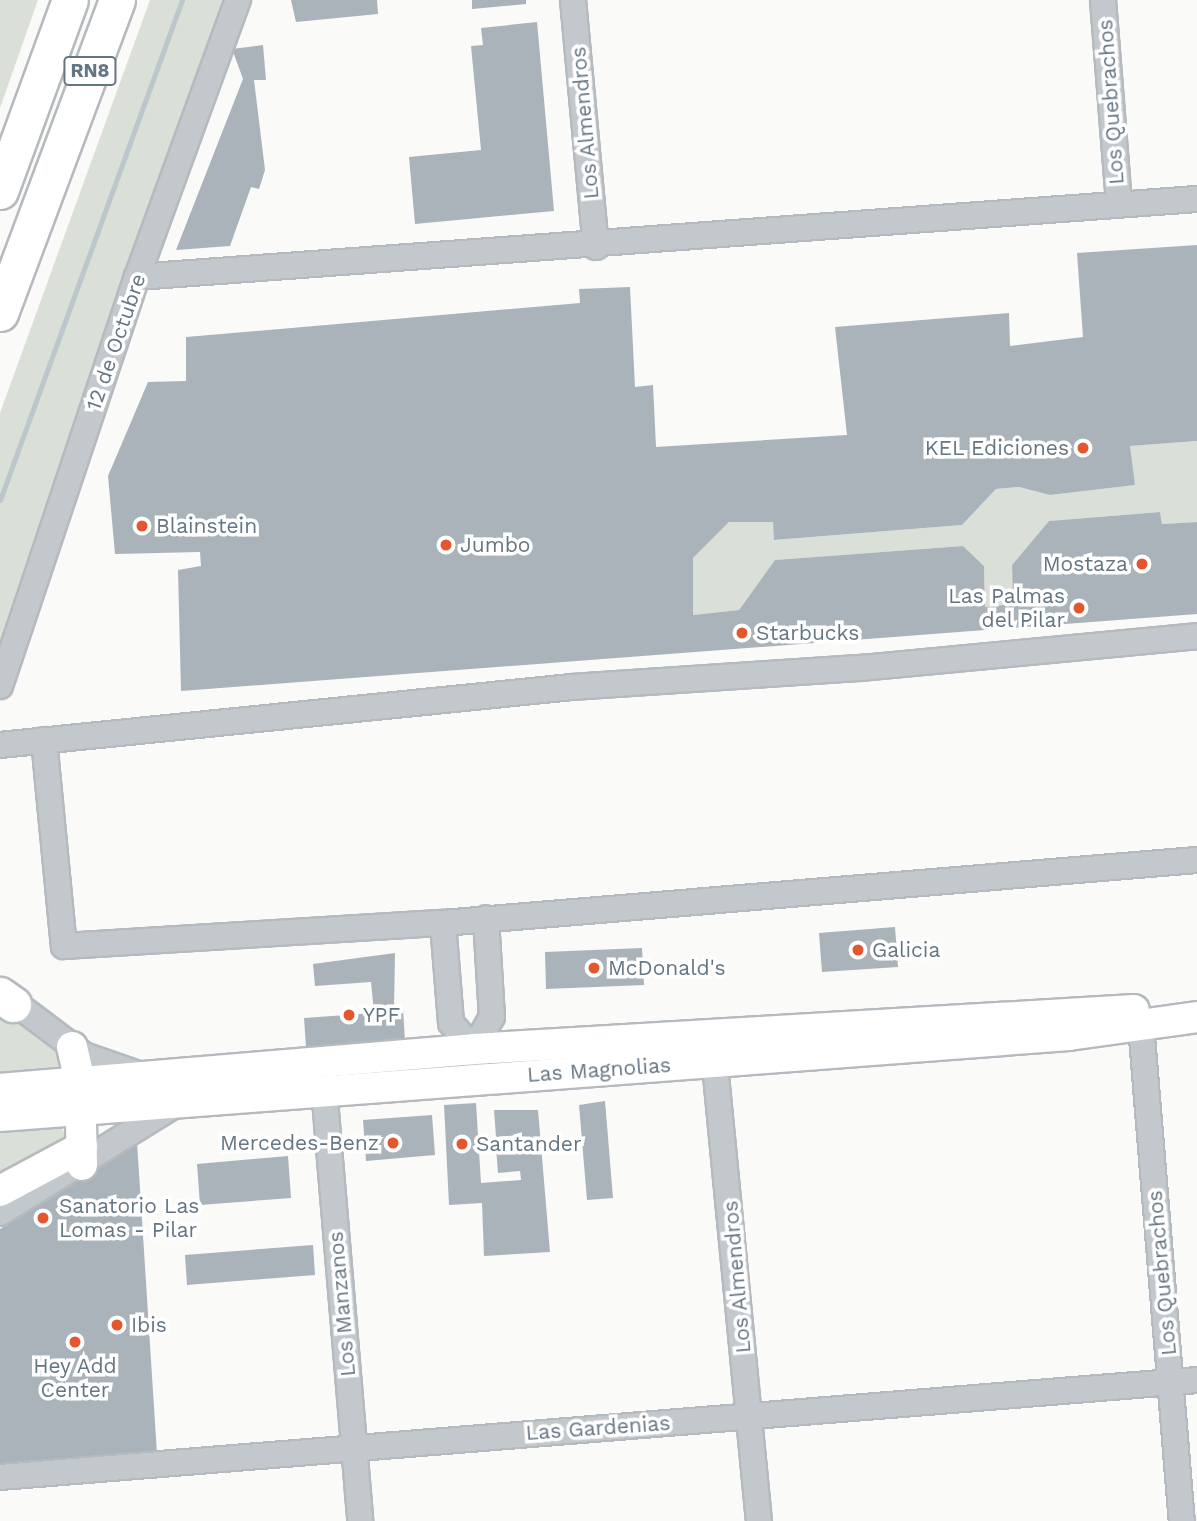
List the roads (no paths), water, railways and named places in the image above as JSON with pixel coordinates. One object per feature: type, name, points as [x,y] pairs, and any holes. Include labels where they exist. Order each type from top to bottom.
[{"type":"highway","points":[[50,51],[62,0]]},
{"type":"highway","name":"RN8","points":[[0,191],[70,0]]},
{"type":"highway","name":"RN8","points":[[0,313],[117,0]]},
{"type":"highway","points":[[63,142],[130,0]]},
{"type":"main road","name":"Las Magnolias","points":[[0,1116],[81,1097],[150,1076],[474,1049],[711,1033],[1077,1010],[1197,1010]]},
{"type":"main road","name":"Las Magnolias","points":[[0,1089],[81,1097],[181,1102],[324,1088],[717,1063],[1141,1025],[1197,1017]]},
{"type":"main road","points":[[0,1191],[82,1156],[81,1097],[72,1047]]},
{"type":"street","name":"12 de Octubre","points":[[0,686],[137,277],[237,0]]},
{"type":"street","name":"Los Almendros","points":[[573,0],[596,247]]},
{"type":"street","name":"Los Quebrachos","points":[[1103,0],[1119,204]]},
{"type":"street","points":[[137,277],[596,247],[1197,199]]},
{"type":"street","points":[[0,745],[572,687],[861,668],[1197,636]]},
{"type":"street","points":[[44,740],[64,946],[443,922],[1197,860]]},
{"type":"street","points":[[474,1049],[492,1017],[486,918]]},
{"type":"street","points":[[443,922],[451,1023],[474,1049],[478,1079]]},
{"type":"street","points":[[4,996],[72,1047],[107,1066],[150,1076]]},
{"type":"street","name":"Los Quebrachos","points":[[1141,1025],[1182,1521]]},
{"type":"street","name":"Los Almendros","points":[[711,1033],[717,1063],[759,1521]]},
{"type":"street","name":"Los Manzanos","points":[[324,1088],[360,1521]]},
{"type":"street","points":[[0,1213],[82,1156],[181,1102]]},
{"type":"street","name":"Las Gardenias","points":[[0,1477],[1197,1380]]},
{"type":"waterway","points":[[0,500],[182,0]]},
{"type":"place","name":"KEL Ediciones","points":[[1083,448]]},
{"type":"place","name":"Blainstein","points":[[142,526]]},
{"type":"place","name":"Jumbo","points":[[446,545]]},
{"type":"place","name":"Mostaza","points":[[1142,564]]},
{"type":"place","name":"Las Palmas del Pilar","points":[[1079,608]]},
{"type":"place","name":"Starbucks","points":[[742,633]]},
{"type":"place","name":"Galicia","points":[[858,950]]},
{"type":"place","name":"McDonald's","points":[[594,968]]},
{"type":"place","name":"YPF","points":[[349,1015]]},
{"type":"place","name":"Mercedes-Benz","points":[[393,1143]]},
{"type":"place","name":"Santander","points":[[462,1144]]},
{"type":"place","name":"Sanatorio Las Lomas - Pilar","points":[[43,1218]]},
{"type":"place","name":"Ibis","points":[[117,1325]]},
{"type":"place","name":"Hey Add Center","points":[[75,1342]]}]
